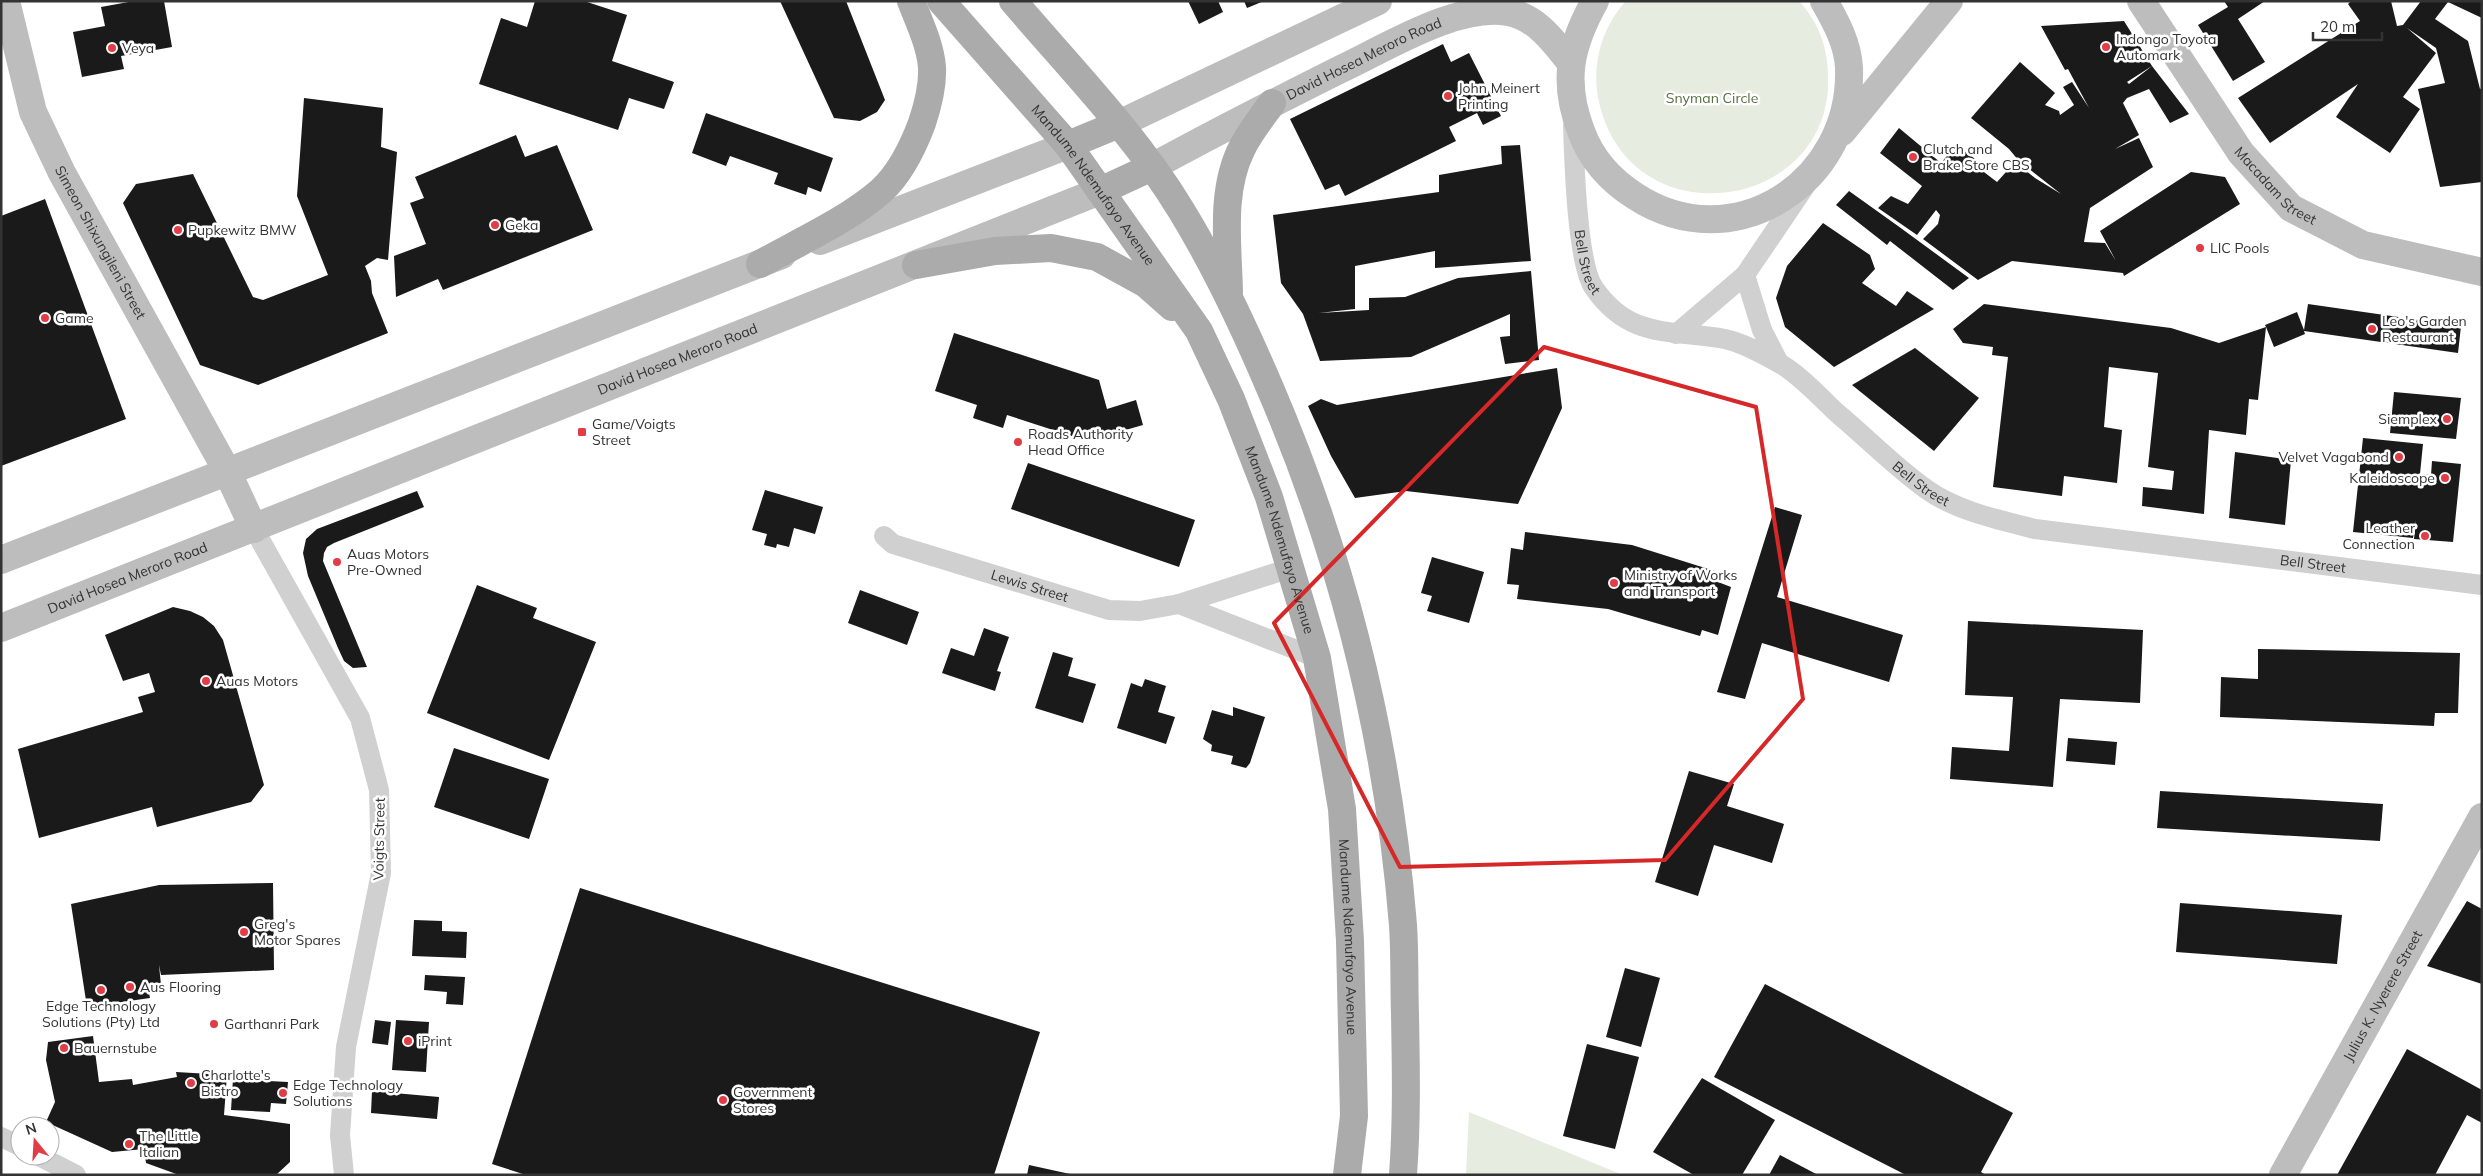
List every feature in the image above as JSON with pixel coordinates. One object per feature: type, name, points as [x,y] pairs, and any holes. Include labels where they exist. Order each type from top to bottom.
[{"type":"main road","name":"Simeon Shixungileni Street","points":[[6,1],[36,120],[62,173],[228,471]]},
{"type":"main road","points":[[760,264],[841,218],[882,190],[904,163],[917,136],[929,102],[932,67],[924,34],[911,1]]},
{"type":"main road","name":"Mandume Ndemufayo Avenue","points":[[941,1],[1068,145],[1199,331],[1231,399],[1269,497],[1317,658],[1343,819],[1350,941],[1354,1116],[1348,1175]]},
{"type":"main road","points":[[1013,1],[1119,124],[1152,167],[1181,210],[1229,297],[1289,433],[1316,505],[1334,561],[1364,675],[1384,771],[1403,927],[1407,1115],[1402,1175]]},
{"type":"main road","points":[[1,560],[1068,145],[1119,124],[1378,1]]},
{"type":"main road","points":[[1595,1],[1580,28],[1570,63],[1572,107],[1588,149],[1615,183],[1652,207],[1695,219],[1739,216],[1780,200],[1814,172],[1836,140],[1949,1]]},
{"type":"main road","points":[[1824,1],[1840,29],[1849,66],[1847,104],[1836,140]]},
{"type":"main road","name":"Macadam Street","points":[[2141,1],[2241,153],[2291,208],[2363,245],[2482,272]]},
{"type":"main road","name":"David Hosea Meroro Road","points":[[1152,167],[1272,103],[1432,24],[1474,12],[1508,12],[1541,27],[1570,63]]},
{"type":"main road","points":[[1229,297],[1227,221],[1232,176],[1242,149],[1272,103]]},
{"type":"main road","points":[[1100,191],[1152,167]]},
{"type":"main road","name":"David Hosea Meroro Road","points":[[1,628],[1100,191]]},
{"type":"main road","points":[[916,264],[995,251],[1051,248],[1097,258],[1146,284],[1199,331]]},
{"type":"main road","points":[[228,471],[254,529]]},
{"type":"main road","name":"Julius K. Nyerere Street","points":[[2283,1175],[2482,816]]},
{"type":"street","name":"Bell Street","points":[[1572,107],[1579,212],[1585,261],[1593,287],[1620,318],[1650,330],[1725,340],[1740,344],[1779,363],[1927,490],[1956,505],[1998,520],[2035,529],[2482,585]]},
{"type":"street","points":[[1676,334],[1745,275],[1814,172]]},
{"type":"street","points":[[1745,275],[1762,330],[1779,363]]},
{"type":"street","name":"Voigts Street","points":[[254,529],[360,718],[379,790],[381,873],[346,1047],[340,1136],[344,1175]]},
{"type":"street","name":"Lewis Street","points":[[884,536],[893,544],[1109,610],[1140,611],[1179,604],[1291,568]]},
{"type":"street","points":[[1179,604],[1317,658]]},
{"type":"street","points":[[58,1166],[76,1175]]},
{"type":"highlighted area","points":[[1544,347],[1756,407],[1803,699],[1665,860],[1400,867],[1274,623]]},
{"type":"green space","name":"Snyman Circle","points":[[1626,1],[1799,1],[1806,9],[1820,34],[1826,53],[1828,73],[1822,120],[1800,156],[1767,180],[1728,192],[1688,191],[1649,176],[1618,147],[1599,102],[1597,89],[1597,62],[1604,36],[1610,23]]},
{"type":"green space","points":[[1469,1112],[1623,1175],[1466,1175]]},
{"type":"building","points":[[134,1],[164,1],[172,47],[121,56],[124,69],[82,77],[73,32],[105,26],[101,7]]},
{"type":"building","points":[[535,1],[584,1],[627,15],[612,61],[674,82],[664,109],[629,98],[618,130],[479,84],[501,18],[527,27]]},
{"type":"building","points":[[780,1],[846,1],[885,100],[877,112],[860,121],[834,118]]},
{"type":"building","points":[[1188,1],[1218,1],[1223,12],[1199,24]]},
{"type":"building","points":[[1244,1],[1264,1],[1247,8]]},
{"type":"building","points":[[2224,1],[2265,1],[2238,19],[2265,62],[2233,81],[2198,25],[2228,7]]},
{"type":"building","points":[[2351,1],[2391,1],[2397,26],[2403,25],[2421,1],[2482,1],[2482,18],[2448,2],[2435,19],[2468,41],[2480,89],[2482,88],[2482,182],[2440,187],[2418,89],[2445,83],[2436,48],[2407,28],[2436,53],[2403,97],[2420,109],[2390,153],[2336,117],[2358,84],[2270,143],[2238,98],[2360,21],[2348,4]]},
{"type":"building","points":[[2124,21],[2152,66],[2189,114],[2170,123],[2149,89],[2127,98],[2123,103],[2139,135],[2115,149],[2139,138],[2153,167],[2090,208],[2084,242],[2105,243],[2116,261],[2100,231],[2191,172],[2225,177],[2240,204],[2124,276],[2123,273],[2012,261],[1978,280],[1923,239],[1938,224],[1940,215],[1936,210],[1917,235],[1878,208],[1891,196],[1908,204],[1922,186],[1880,153],[1899,128],[1941,163],[1956,145],[1982,164],[1980,169],[1997,182],[2015,162],[2035,178],[2061,194],[2019,161],[2009,149],[1971,118],[2020,62],[2055,93],[2045,105],[2059,111],[2060,115],[2074,105],[2063,87],[2072,82],[2089,108],[2068,69],[2065,70],[2041,26]],"holes":[[[2152,66],[2129,84],[2127,82]]]},
{"type":"building","points":[[1443,44],[1451,62],[1469,53],[1501,116],[1483,125],[1477,113],[1449,127],[1456,141],[1345,196],[1339,184],[1325,190],[1290,119]]},
{"type":"building","name":"Pupkewitz BMW","points":[[304,98],[383,108],[381,147],[397,152],[388,260],[377,258],[365,266],[371,281],[372,293],[388,333],[258,385],[200,365],[123,203],[136,184],[193,174],[253,297],[263,300],[328,275],[297,196]]},
{"type":"building","points":[[706,113],[833,158],[821,192],[808,187],[806,195],[774,184],[778,173],[730,156],[726,166],[692,153]]},
{"type":"building","points":[[516,135],[525,157],[557,145],[593,230],[443,290],[438,279],[396,297],[394,256],[426,244],[410,203],[424,198],[415,177]]},
{"type":"building","points":[[1520,145],[1531,261],[1435,268],[1435,251],[1355,266],[1355,309],[1319,313],[1369,310],[1369,298],[1405,297],[1458,278],[1531,271],[1539,360],[1505,364],[1500,337],[1510,336],[1510,314],[1411,357],[1320,361],[1303,314],[1281,283],[1273,215],[1439,192],[1439,175],[1502,164],[1501,146]]},
{"type":"building","points":[[1849,191],[1969,278],[1953,290],[1890,241],[1887,245],[1836,205]]},
{"type":"building","name":"Game","points":[[45,199],[126,419],[1,466],[1,216]]},
{"type":"building","points":[[1823,223],[1870,255],[1875,269],[1862,283],[1896,306],[1907,291],[1934,309],[1834,367],[1785,327],[1776,298],[1787,266]]},
{"type":"building","points":[[1984,304],[2171,328],[2219,343],[2266,327],[2258,400],[2249,399],[2246,435],[2209,430],[2204,514],[2142,506],[2143,487],[2172,490],[2174,471],[2148,467],[2158,373],[2109,367],[2104,427],[2122,430],[2117,483],[2064,476],[2062,496],[1993,487],[2008,357],[1992,355],[1993,347],[1963,343],[1953,329]]},
{"type":"building","points":[[2308,304],[2461,326],[2458,353],[2304,331],[2305,334],[2274,347],[2265,325],[2297,312],[2304,330]]},
{"type":"building","points":[[954,333],[1099,380],[1107,409],[1136,400],[1143,425],[1087,441],[1007,415],[1003,428],[973,418],[977,405],[935,391]]},
{"type":"building","points":[[1915,348],[1979,398],[1934,451],[1852,385]]},
{"type":"building","points":[[1557,368],[1562,408],[1518,504],[1406,491],[1355,498],[1331,456],[1308,406],[1321,399],[1337,405]]},
{"type":"building","points":[[2394,392],[2461,398],[2456,439],[2390,433]]},
{"type":"building","points":[[2363,438],[2423,444],[2420,474],[2431,475],[2432,461],[2461,464],[2453,542],[2414,539],[2416,520],[2413,538],[2353,532]]},
{"type":"building","points":[[2235,452],[2291,460],[2285,525],[2229,518]]},
{"type":"building","points":[[1028,463],[1195,520],[1179,567],[1011,509]]},
{"type":"building","points":[[765,490],[823,507],[815,534],[794,528],[789,547],[777,544],[776,548],[764,545],[767,534],[752,530]]},
{"type":"building","points":[[417,491],[424,507],[334,543],[327,547],[324,553],[323,561],[367,667],[353,668],[344,661],[308,576],[303,553],[306,539],[317,529]]},
{"type":"building","points":[[1775,507],[1802,515],[1777,597],[1903,635],[1889,682],[1762,643],[1745,699],[1717,692]]},
{"type":"building","name":"Ministry of Works and Transport","points":[[1525,532],[1632,545],[1721,573],[1718,582],[1731,587],[1718,635],[1702,630],[1700,636],[1608,609],[1517,599],[1519,585],[1507,584],[1511,548],[1523,550]]},
{"type":"building","points":[[1432,557],[1484,572],[1469,623],[1427,611],[1432,596],[1421,593]]},
{"type":"building","points":[[477,585],[537,608],[533,618],[596,642],[549,760],[427,713]]},
{"type":"building","points":[[860,590],[919,612],[907,645],[848,623]]},
{"type":"building","points":[[173,607],[190,611],[203,617],[214,626],[223,640],[264,785],[251,802],[157,827],[152,807],[39,838],[18,749],[143,712],[138,697],[155,692],[149,673],[123,681],[105,635]]},
{"type":"building","points":[[1968,621],[2143,630],[2140,703],[2060,699],[2053,787],[1950,779],[1952,747],[2009,751],[2013,697],[1965,695]]},
{"type":"building","points":[[984,628],[1009,637],[997,671],[1001,672],[995,691],[942,673],[951,648],[974,656]]},
{"type":"building","points":[[2258,649],[2460,653],[2458,713],[2435,713],[2434,726],[2220,717],[2221,677],[2258,679]]},
{"type":"building","points":[[1053,652],[1073,658],[1068,676],[1096,684],[1083,723],[1035,708]]},
{"type":"building","points":[[1145,679],[1166,686],[1158,712],[1175,717],[1166,744],[1117,728],[1131,683],[1142,687]]},
{"type":"building","points":[[1233,707],[1265,717],[1250,763],[1246,768],[1231,764],[1233,756],[1211,751],[1212,745],[1203,739],[1212,710],[1233,716]]},
{"type":"building","points":[[2068,738],[2117,742],[2115,765],[2066,761]]},
{"type":"building","points":[[454,748],[549,779],[529,839],[434,807]]},
{"type":"building","points":[[1689,771],[1734,784],[1727,806],[1784,824],[1772,863],[1714,845],[1698,896],[1655,882]]},
{"type":"building","points":[[2160,791],[2383,804],[2380,841],[2157,828]]},
{"type":"building","points":[[273,883],[274,970],[161,975],[159,965],[161,985],[148,988],[150,998],[87,1007],[71,904],[159,885]]},
{"type":"building","points":[[580,888],[1040,1032],[994,1175],[526,1175],[492,1164]]},
{"type":"building","points":[[2467,901],[2482,909],[2482,984],[2427,966]]},
{"type":"building","points":[[2180,903],[2342,915],[2337,964],[2176,952]]},
{"type":"building","points":[[414,920],[442,921],[442,931],[467,932],[466,958],[412,956]]},
{"type":"building","points":[[1625,968],[1660,978],[1641,1047],[1606,1037]]},
{"type":"building","points":[[425,975],[465,977],[463,1005],[446,1004],[447,992],[424,990]]},
{"type":"building","points":[[1765,984],[2013,1113],[1981,1172],[1986,1175],[1906,1175],[1714,1077]]},
{"type":"building","points":[[375,1020],[391,1022],[388,1045],[372,1043]]},
{"type":"building","points":[[396,1020],[429,1022],[426,1072],[392,1070]]},
{"type":"building","points":[[93,1036],[99,1082],[132,1079],[133,1085],[177,1077],[176,1072],[227,1075],[224,1115],[290,1124],[290,1162],[276,1175],[179,1175],[146,1163],[144,1149],[112,1152],[60,1128],[60,1116],[49,1116],[55,1102],[46,1060],[48,1042]]},
{"type":"building","points":[[1587,1044],[1639,1057],[1615,1149],[1563,1136]]},
{"type":"building","points":[[2407,1049],[2482,1090],[2482,1123],[2467,1115],[2435,1175],[2337,1175]]},
{"type":"building","points":[[1702,1078],[1775,1120],[1742,1175],[1694,1175],[1653,1152]]},
{"type":"building","points":[[233,1079],[288,1082],[286,1104],[271,1103],[270,1112],[231,1110]]},
{"type":"building","points":[[372,1091],[439,1097],[437,1119],[371,1113]]},
{"type":"building","points":[[1780,1155],[1818,1175],[1769,1175]]},
{"type":"building","points":[[1029,1165],[1070,1174],[1070,1175],[1027,1175]]},
{"type":"place","name":"Indongo Toyota Automark","points":[[2106,47]]},
{"type":"place","name":"Veya","points":[[112,48]]},
{"type":"place","name":"John Meinert Printing","points":[[1448,96]]},
{"type":"place","name":"Clutch and Brake Store CBS","points":[[1913,157]]},
{"type":"place","name":"Geka","points":[[495,225]]},
{"type":"place","name":"Pupkewitz BMW","points":[[178,230]]},
{"type":"place","name":"LIC Pools","points":[[2200,248]]},
{"type":"place","name":"Game","points":[[45,318]]},
{"type":"place","name":"Leo's Garden Restaurant","points":[[2372,329]]},
{"type":"place","name":"Siemplex","points":[[2447,419]]},
{"type":"place","name":"Game/Voigts Street","points":[[582,432]]},
{"type":"place","name":"Roads Authority Head Office","points":[[1018,442]]},
{"type":"place","name":"Velvet Vagabond","points":[[2399,457]]},
{"type":"place","name":"Kaleidoscope","points":[[2445,478]]},
{"type":"place","name":"Leather Connection","points":[[2425,536]]},
{"type":"place","name":"Auas Motors Pre-Owned","points":[[337,562]]},
{"type":"place","name":"Ministry of Works and Transport","points":[[1614,583]]},
{"type":"place","name":"Auas Motors","points":[[206,681]]},
{"type":"place","name":"Greg's Motor Spares","points":[[244,932]]},
{"type":"place","name":"Aus Flooring","points":[[130,987]]},
{"type":"place","name":"Edge Technology Solutions (Pty) Ltd","points":[[101,990]]},
{"type":"place","name":"Garthanri Park","points":[[214,1024]]},
{"type":"place","name":"iPrint","points":[[408,1041]]},
{"type":"place","name":"Bauernstube","points":[[64,1048]]},
{"type":"place","name":"Charlotte's Bistro","points":[[191,1083]]},
{"type":"place","name":"Edge Technology Solutions","points":[[283,1093]]},
{"type":"place","name":"Government Stores","points":[[723,1100]]},
{"type":"place","name":"The Little Italian","points":[[129,1144]]}]
